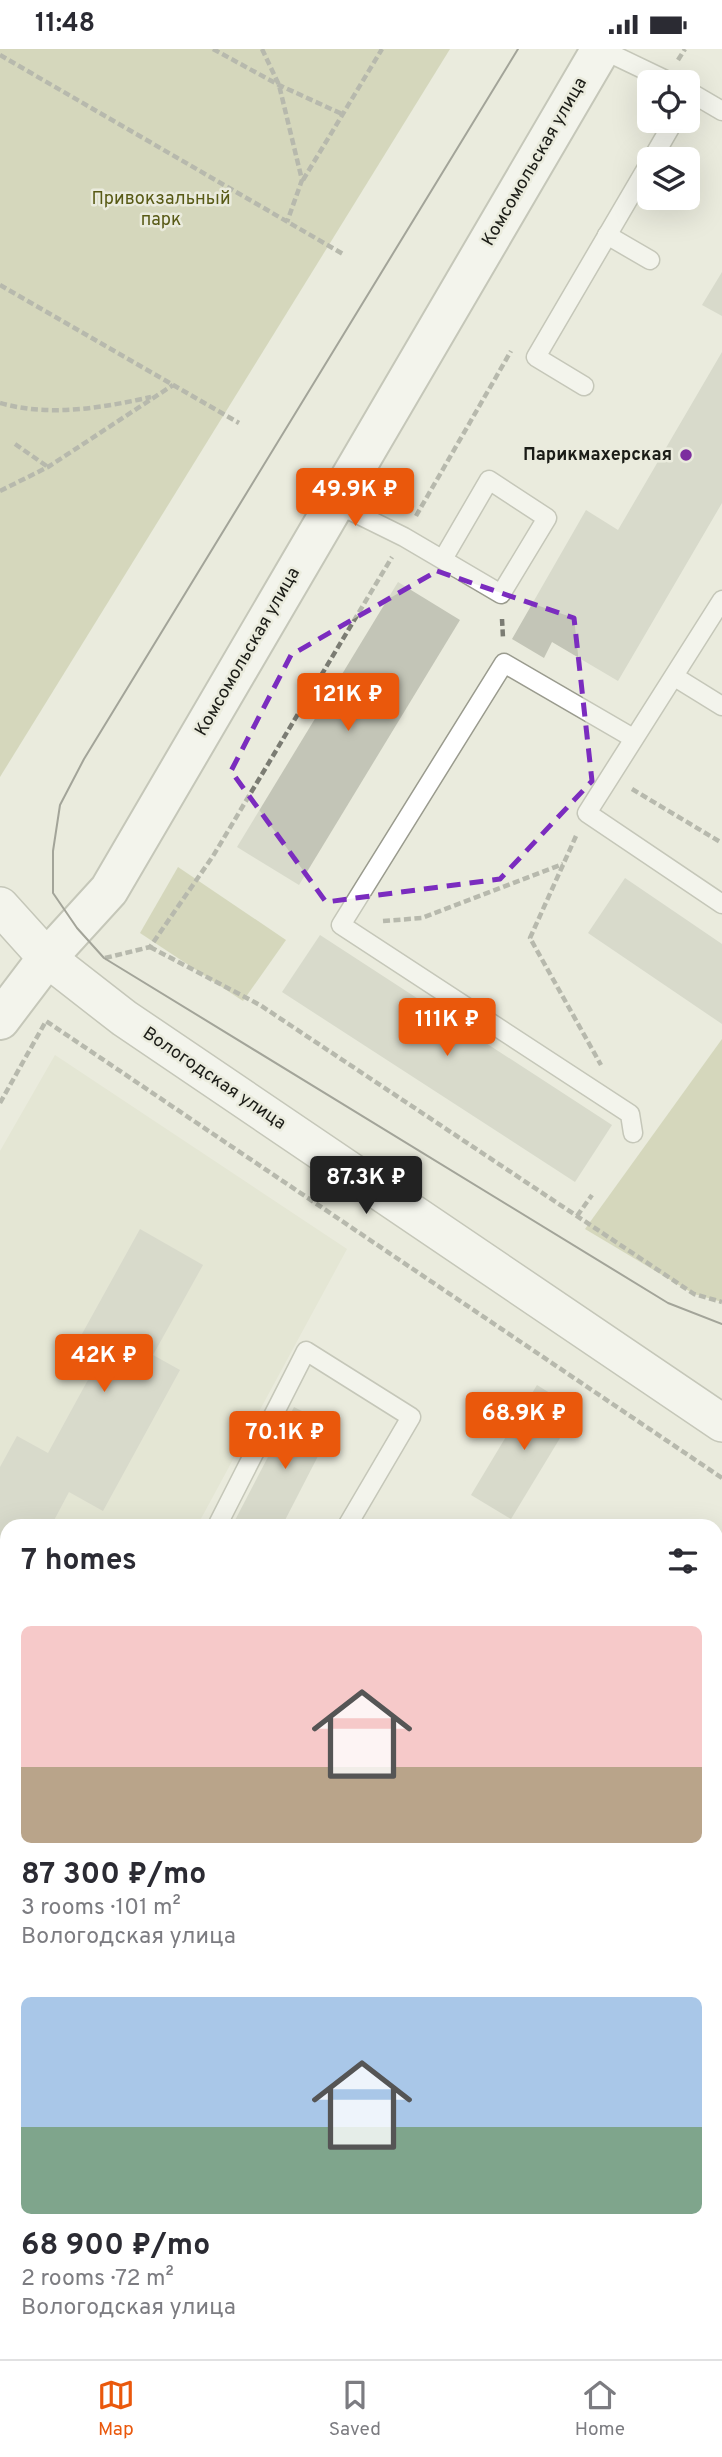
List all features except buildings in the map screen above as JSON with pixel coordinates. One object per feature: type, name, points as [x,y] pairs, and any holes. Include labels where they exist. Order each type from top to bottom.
[{"type":"street","name":"Комсомольская улица","points":[[0,1020],[47,958],[109,890],[601,49]]},
{"type":"street","name":"Вологодская улица","points":[[0,906],[47,958],[135,1025],[722,1423]]},
{"type":"lane","points":[[601,49],[645,70]]},
{"type":"lane","points":[[700,100],[722,111]]},
{"type":"lane","points":[[584,386],[536,357],[637,185]]},
{"type":"lane","points":[[607,235],[650,260]]},
{"type":"lane","points":[[335,503],[404,537],[501,594],[547,518],[489,480],[443,559]]},
{"type":"lane","points":[[722,600],[587,813],[722,904]]},
{"type":"lane","points":[[633,739],[505,663],[385,863],[341,925],[629,1114],[633,1133]]},
{"type":"lane","points":[[675,677],[722,706]]},
{"type":"lane","points":[[221,1519],[306,1351],[411,1417],[351,1519]]},
{"type":"path","points":[[213,49],[279,85],[342,114]]},
{"type":"path","points":[[262,49],[279,85],[302,180]]},
{"type":"path","points":[[288,222],[302,180],[382,49]]},
{"type":"path","points":[[0,55],[343,254]]},
{"type":"path","points":[[0,285],[239,423]]},
{"type":"path","points":[[150,947],[213,856],[404,537],[517,339]]},
{"type":"path","points":[[0,491],[48,467],[173,385]]},
{"type":"path","points":[[0,403],[15,407],[90,411],[155,397]]},
{"type":"path","points":[[15,444],[48,467]]},
{"type":"path","points":[[501,594],[505,663]]},
{"type":"path","points":[[610,776],[722,843]]},
{"type":"path","points":[[587,813],[530,938],[603,1067]]},
{"type":"path","points":[[341,925],[422,918],[564,864]]},
{"type":"path","points":[[104,958],[150,947],[260,1005],[694,1294],[722,1302]]},
{"type":"path","points":[[0,1103],[46,1021],[722,1478]]},
{"type":"path","points":[[577,1216],[592,1195]]},
{"type":"highlighted area","points":[[437,571],[574,618],[592,781],[500,879],[326,902],[231,771],[291,655]]},
{"type":"shaded area","points":[[55,1055],[347,1249],[201,1519],[0,1519],[0,1151]]},
{"type":"green space","name":"Привокзальный парк","points":[[0,49],[450,49],[0,777]]},
{"type":"green space","points":[[178,867],[286,940],[243,1001],[140,933]]},
{"type":"green space","points":[[722,1039],[722,1302],[694,1294],[585,1229]]},
{"type":"tram line","points":[[518,49],[84,759],[60,805],[53,851],[53,893],[77,928],[104,958],[668,1303],[722,1324]]},
{"type":"place","name":"Парикмахерская","points":[[686,455]]}]
